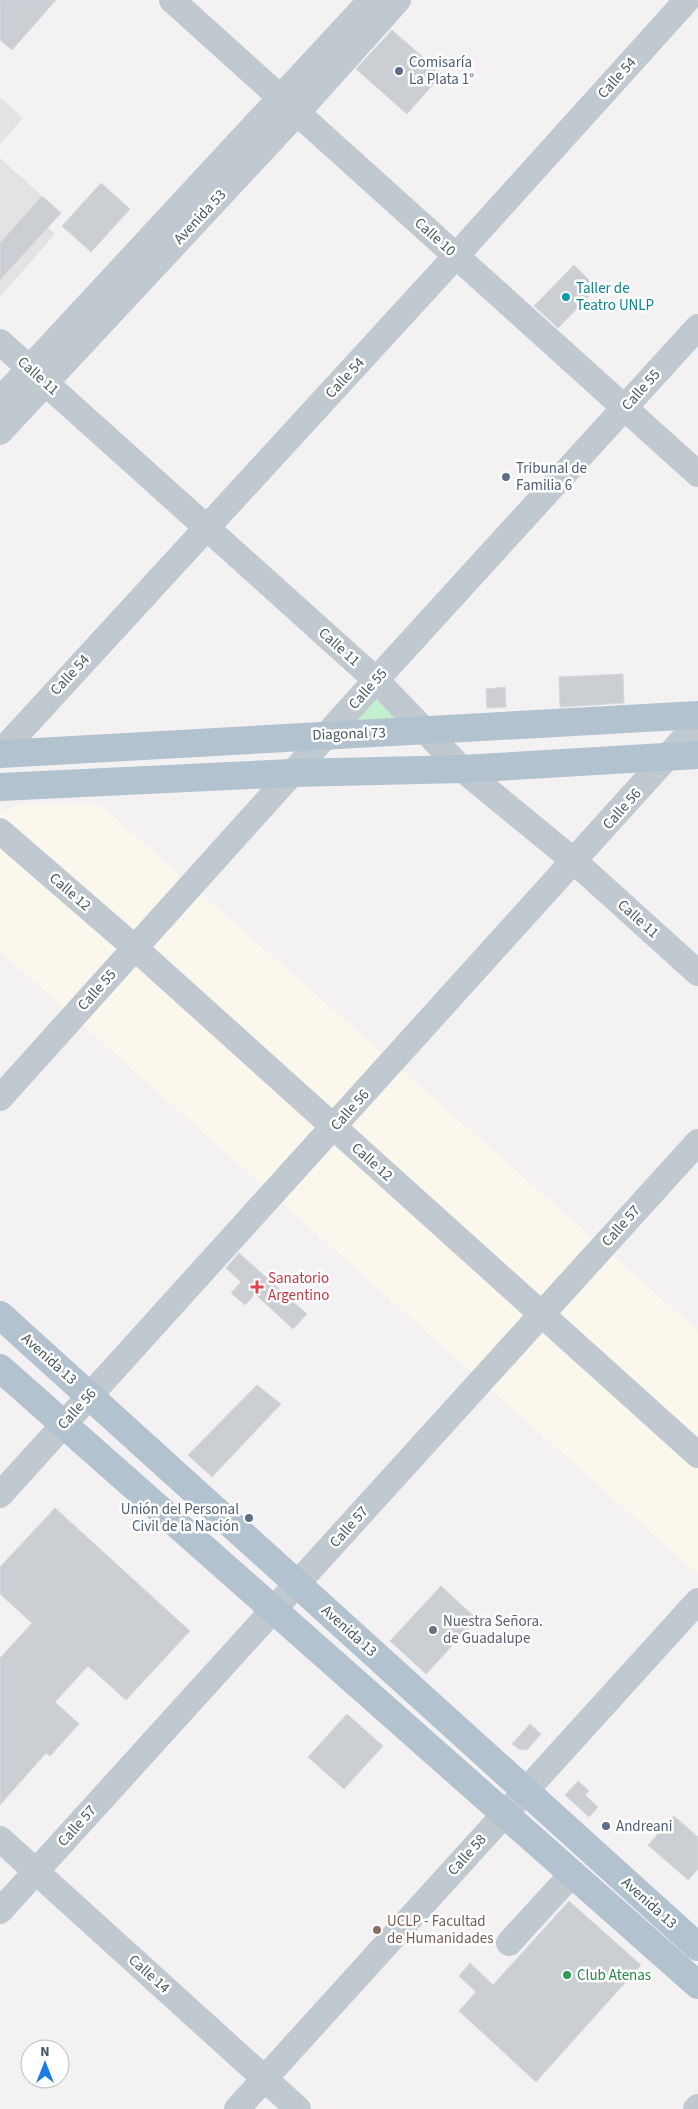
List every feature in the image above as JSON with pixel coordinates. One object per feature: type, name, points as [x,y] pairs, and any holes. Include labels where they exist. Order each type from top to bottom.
[{"type":"main road","name":"Diagonal 73","points":[[0,754],[327,734],[426,731],[698,715]]},
{"type":"main road","points":[[0,787],[293,772],[462,769],[698,756]]},
{"type":"main road","name":"Avenida 13","points":[[0,1315],[698,1947]]},
{"type":"main road","name":"Avenida 13","points":[[0,1368],[698,1985]]},
{"type":"street","name":"Avenida 53","points":[[289,106],[371,0]]},
{"type":"street","name":"Avenida 53","points":[[0,432],[37,375],[289,106],[398,0]]},
{"type":"street","name":"Calle 54","points":[[0,754],[456,256],[687,0]]},
{"type":"street","name":"Calle 10","points":[[175,2],[698,474]]},
{"type":"street","name":"Calle 55","points":[[0,1098],[327,734],[698,327]]},
{"type":"street","name":"Calle 11","points":[[0,342],[376,680],[462,769],[574,862],[698,973]]},
{"type":"street","name":"Avenida 53","points":[[0,400],[37,375]]},
{"type":"street","name":"Calle 56","points":[[0,1495],[670,757],[698,723]]},
{"type":"street","name":"Calle 12","points":[[0,830],[135,948],[698,1455]]},
{"type":"street","name":"Calle 57","points":[[0,1911],[698,1142]]},
{"type":"street","name":"Calle 58","points":[[237,2109],[698,1601]]},
{"type":"street","name":"Calle 14","points":[[0,1839],[298,2109]]},
{"type":"street","points":[[509,1943],[572,1874]]},
{"type":"shaded area","points":[[0,97],[23,118],[0,144]]},
{"type":"shaded area","points":[[0,158],[50,203],[37,217],[55,234],[0,297]]},
{"type":"shaded area","points":[[99,804],[698,1331],[698,1574],[0,951],[0,812],[18,805]]},
{"type":"green space","points":[[374,698],[401,722],[347,726]]},
{"type":"building","points":[[0,0],[56,0],[12,50],[0,40]]},
{"type":"building","name":"Comisaría La Plata 1°","points":[[392,30],[442,74],[407,114],[356,69]]},
{"type":"building","points":[[101,183],[130,209],[91,252],[62,226]]},
{"type":"building","points":[[42,196],[61,213],[0,280],[0,243]]},
{"type":"building","name":"Taller de Teatro UNLP","points":[[574,265],[597,288],[558,328],[534,306]]},
{"type":"building","points":[[623,674],[624,703],[560,707],[559,677]]},
{"type":"building","points":[[505,687],[506,707],[487,708],[486,689]]},
{"type":"building","name":"Sanatorio Argentino","points":[[239,1253],[307,1314],[293,1329],[255,1294],[245,1305],[231,1293],[241,1282],[226,1268]]},
{"type":"building","points":[[257,1385],[281,1404],[212,1477],[188,1455]]},
{"type":"building","points":[[55,1508],[190,1631],[126,1700],[88,1666],[55,1702],[79,1724],[50,1756],[46,1753],[0,1805],[0,1658],[32,1623],[0,1594],[0,1567]]},
{"type":"building","name":"Nuestra Señora. de Guadalupe","points":[[441,1586],[477,1619],[426,1674],[390,1641]]},
{"type":"building","points":[[347,1714],[383,1746],[344,1789],[308,1757]]},
{"type":"building","points":[[530,1724],[541,1734],[527,1750],[519,1749],[512,1744]]},
{"type":"building","points":[[578,1781],[589,1791],[585,1795],[598,1807],[589,1817],[565,1795]]},
{"type":"building","points":[[674,1816],[698,1837],[698,1869],[688,1880],[648,1845]]},
{"type":"building","name":"Club Atenas","points":[[569,1901],[641,1965],[536,2082],[459,2011],[476,1992],[459,1976],[470,1963],[493,1985]]},
{"type":"place","name":"Comisaría La Plata 1°","points":[[399,71]]},
{"type":"place","name":"Taller de Teatro UNLP","points":[[566,297]]},
{"type":"place","name":"Tribunal de Familia 6","points":[[506,477]]},
{"type":"place","name":"Sanatorio Argentino","points":[[257,1287]]},
{"type":"place","name":"Unión del Personal Civil de la Nación","points":[[249,1518]]},
{"type":"place","name":"Nuestra Señora. de Guadalupe","points":[[433,1630]]},
{"type":"place","name":"Andreani","points":[[606,1826]]},
{"type":"place","name":"UCLP - Facultad de Humanidades","points":[[377,1930]]},
{"type":"place","name":"Club Atenas","points":[[567,1975]]}]
